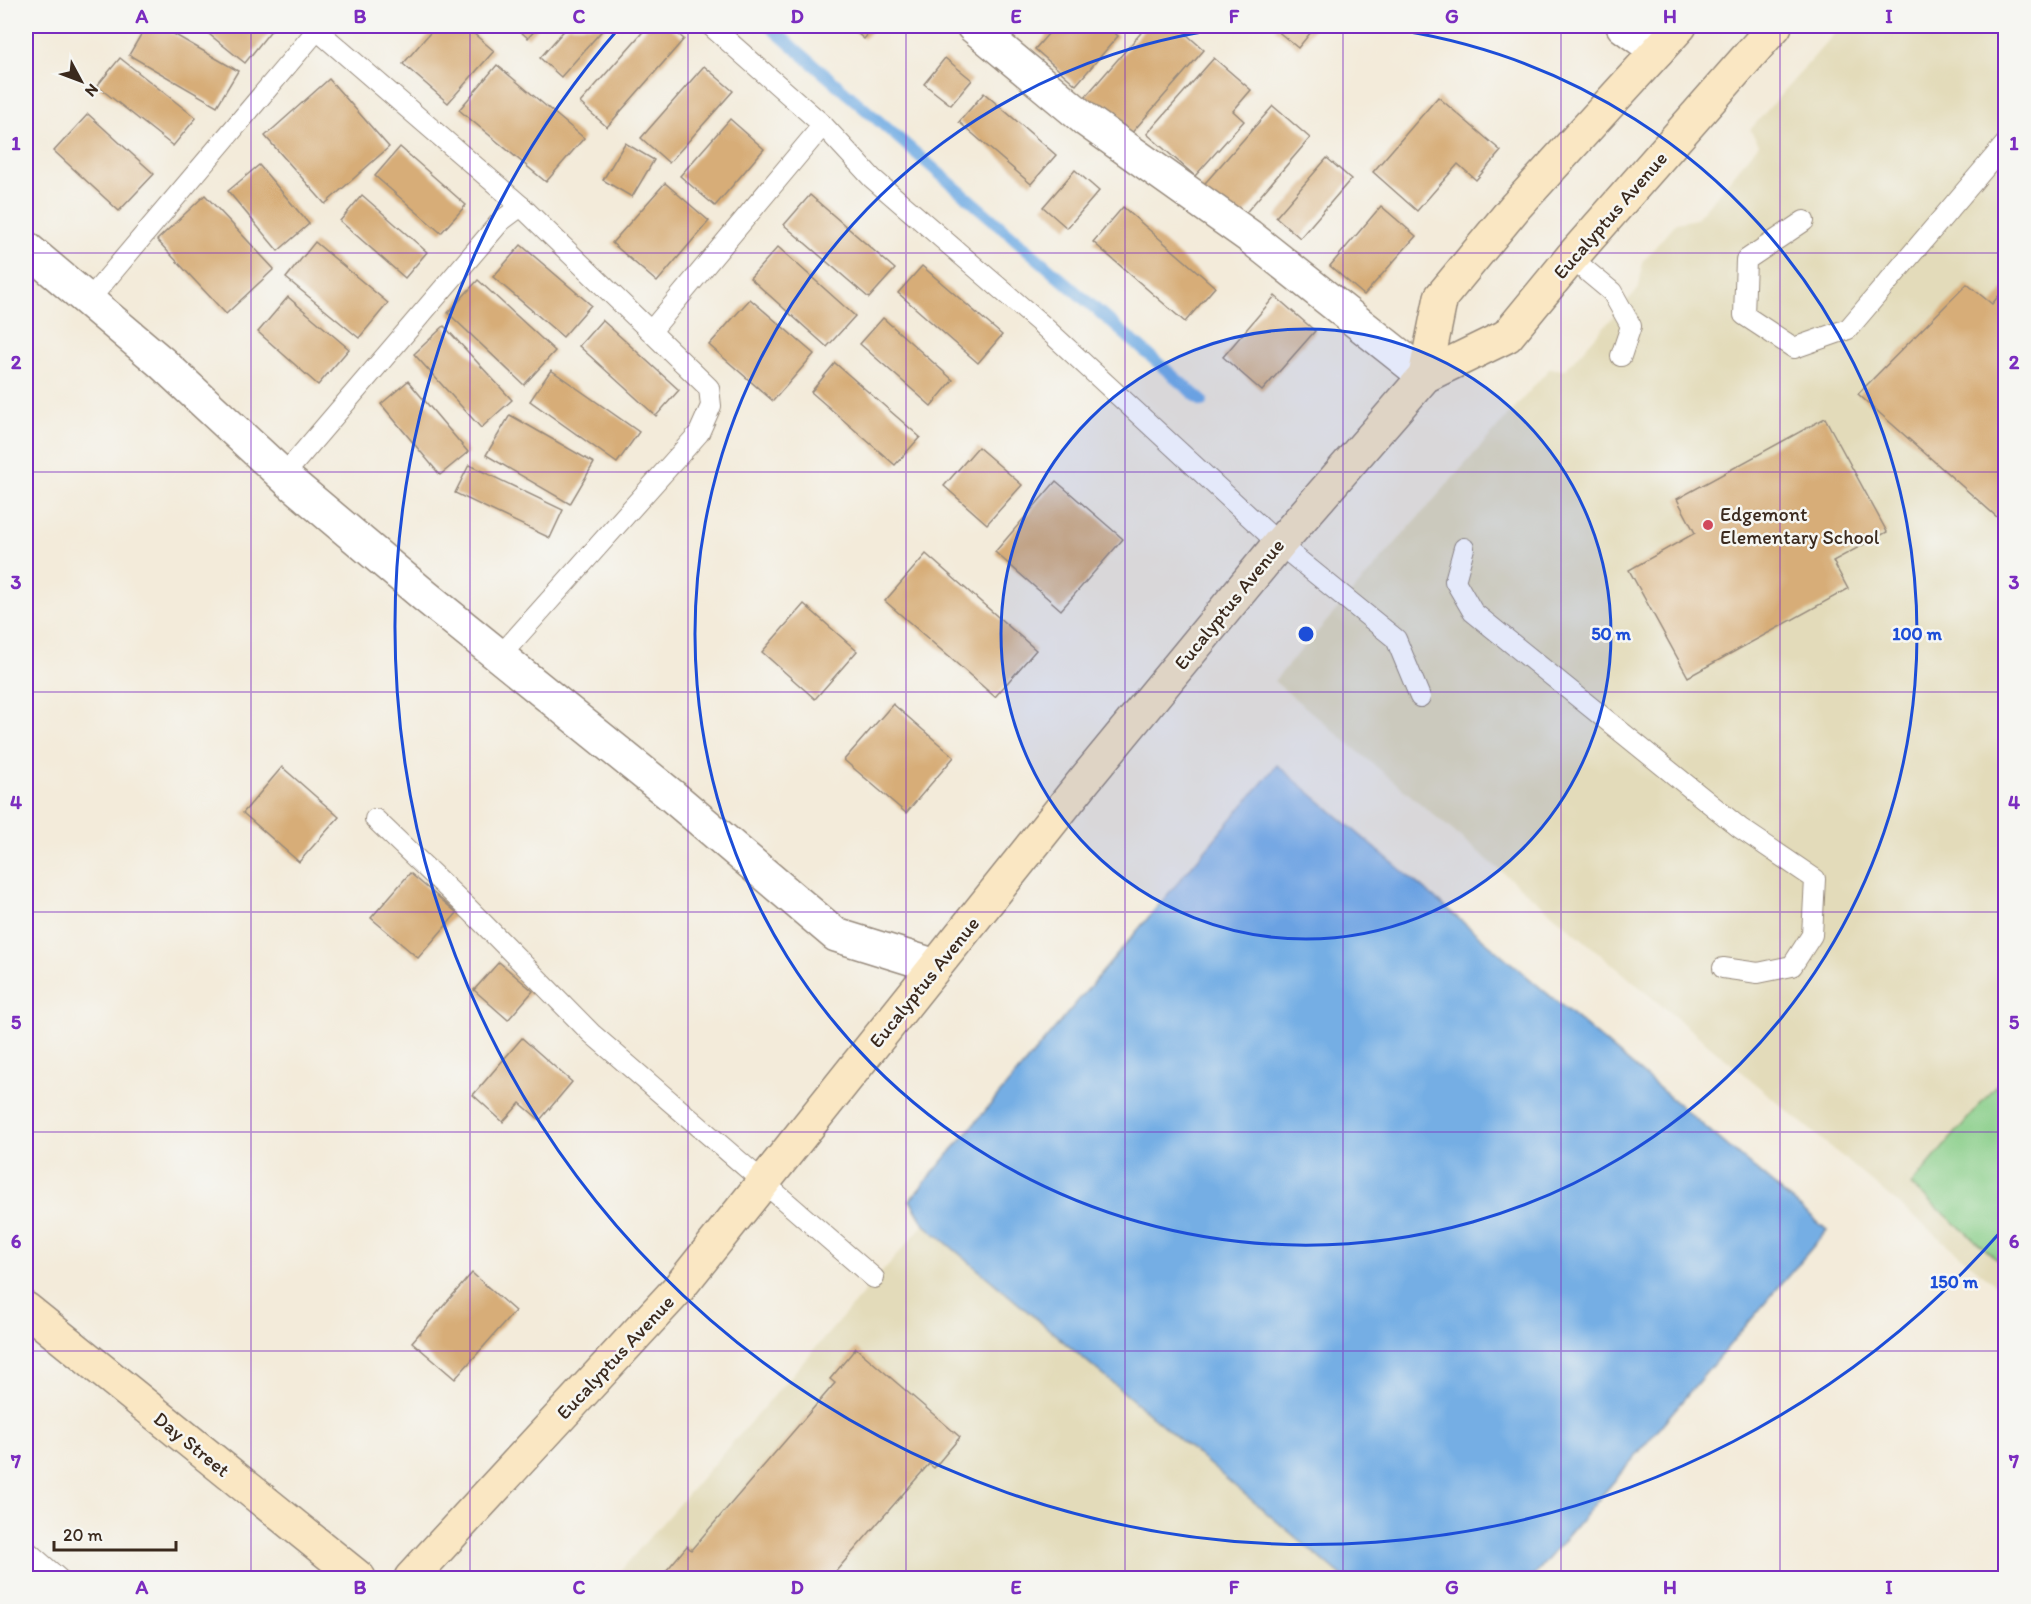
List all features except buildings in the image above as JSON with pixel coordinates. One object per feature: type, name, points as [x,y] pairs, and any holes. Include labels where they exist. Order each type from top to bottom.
[{"type":"main road","name":"Eucalyptus Avenue","points":[[1425,375],[1440,297],[1515,207],[1680,26]]},
{"type":"main road","name":"Eucalyptus Avenue","points":[[411,1578],[678,1289],[936,966],[1279,544],[1425,375],[1507,336],[1571,258],[1775,26]]},
{"type":"main road","name":"Day Street","points":[[26,1310],[359,1578]]},
{"type":"street","points":[[973,26],[1086,120],[1249,236],[1425,375]]},
{"type":"street","points":[[1623,26],[1657,51]]},
{"type":"street","points":[[26,248],[162,363],[283,476],[671,795],[836,935],[936,966]]},
{"type":"lane","points":[[711,26],[823,125],[872,178],[1040,323],[1279,544],[1396,639],[1420,697]]},
{"type":"lane","points":[[88,301],[315,28],[521,206],[709,388],[711,406],[699,433],[500,656]]},
{"type":"lane","points":[[651,331],[823,125]]},
{"type":"lane","points":[[1804,221],[1746,260],[1744,315],[1794,348],[1848,329],[2006,143]]},
{"type":"lane","points":[[283,476],[501,221],[521,206]]},
{"type":"lane","points":[[1571,258],[1612,292],[1631,326],[1621,356]]},
{"type":"lane","points":[[1464,548],[1455,581],[1473,612],[1740,828],[1815,879],[1812,935],[1792,966],[1758,973],[1723,968]]},
{"type":"lane","points":[[375,819],[468,908],[591,1033],[874,1278]]},
{"type":"lane","points":[[26,1550],[58,1578]]},
{"type":"shaded area","name":"Edgemont Elementary School","points":[[1841,26],[2005,26],[2005,1293],[1274,681],[1549,369],[1566,369],[1639,288],[1643,261],[1676,223],[1696,219],[1717,195],[1759,144],[1750,130]]},
{"type":"shaded area","points":[[924,1224],[1344,1578],[614,1578]]},
{"type":"green space","points":[[2005,1075],[2005,1266],[1911,1185]]},
{"type":"water","points":[[1277,765],[1827,1230],[1532,1578],[1344,1578],[924,1224],[910,1200]]},
{"type":"waterway","points":[[769,26],[1202,401]]},
{"type":"place","name":"Edgemont Elementary School","points":[[1708,525]]}]
